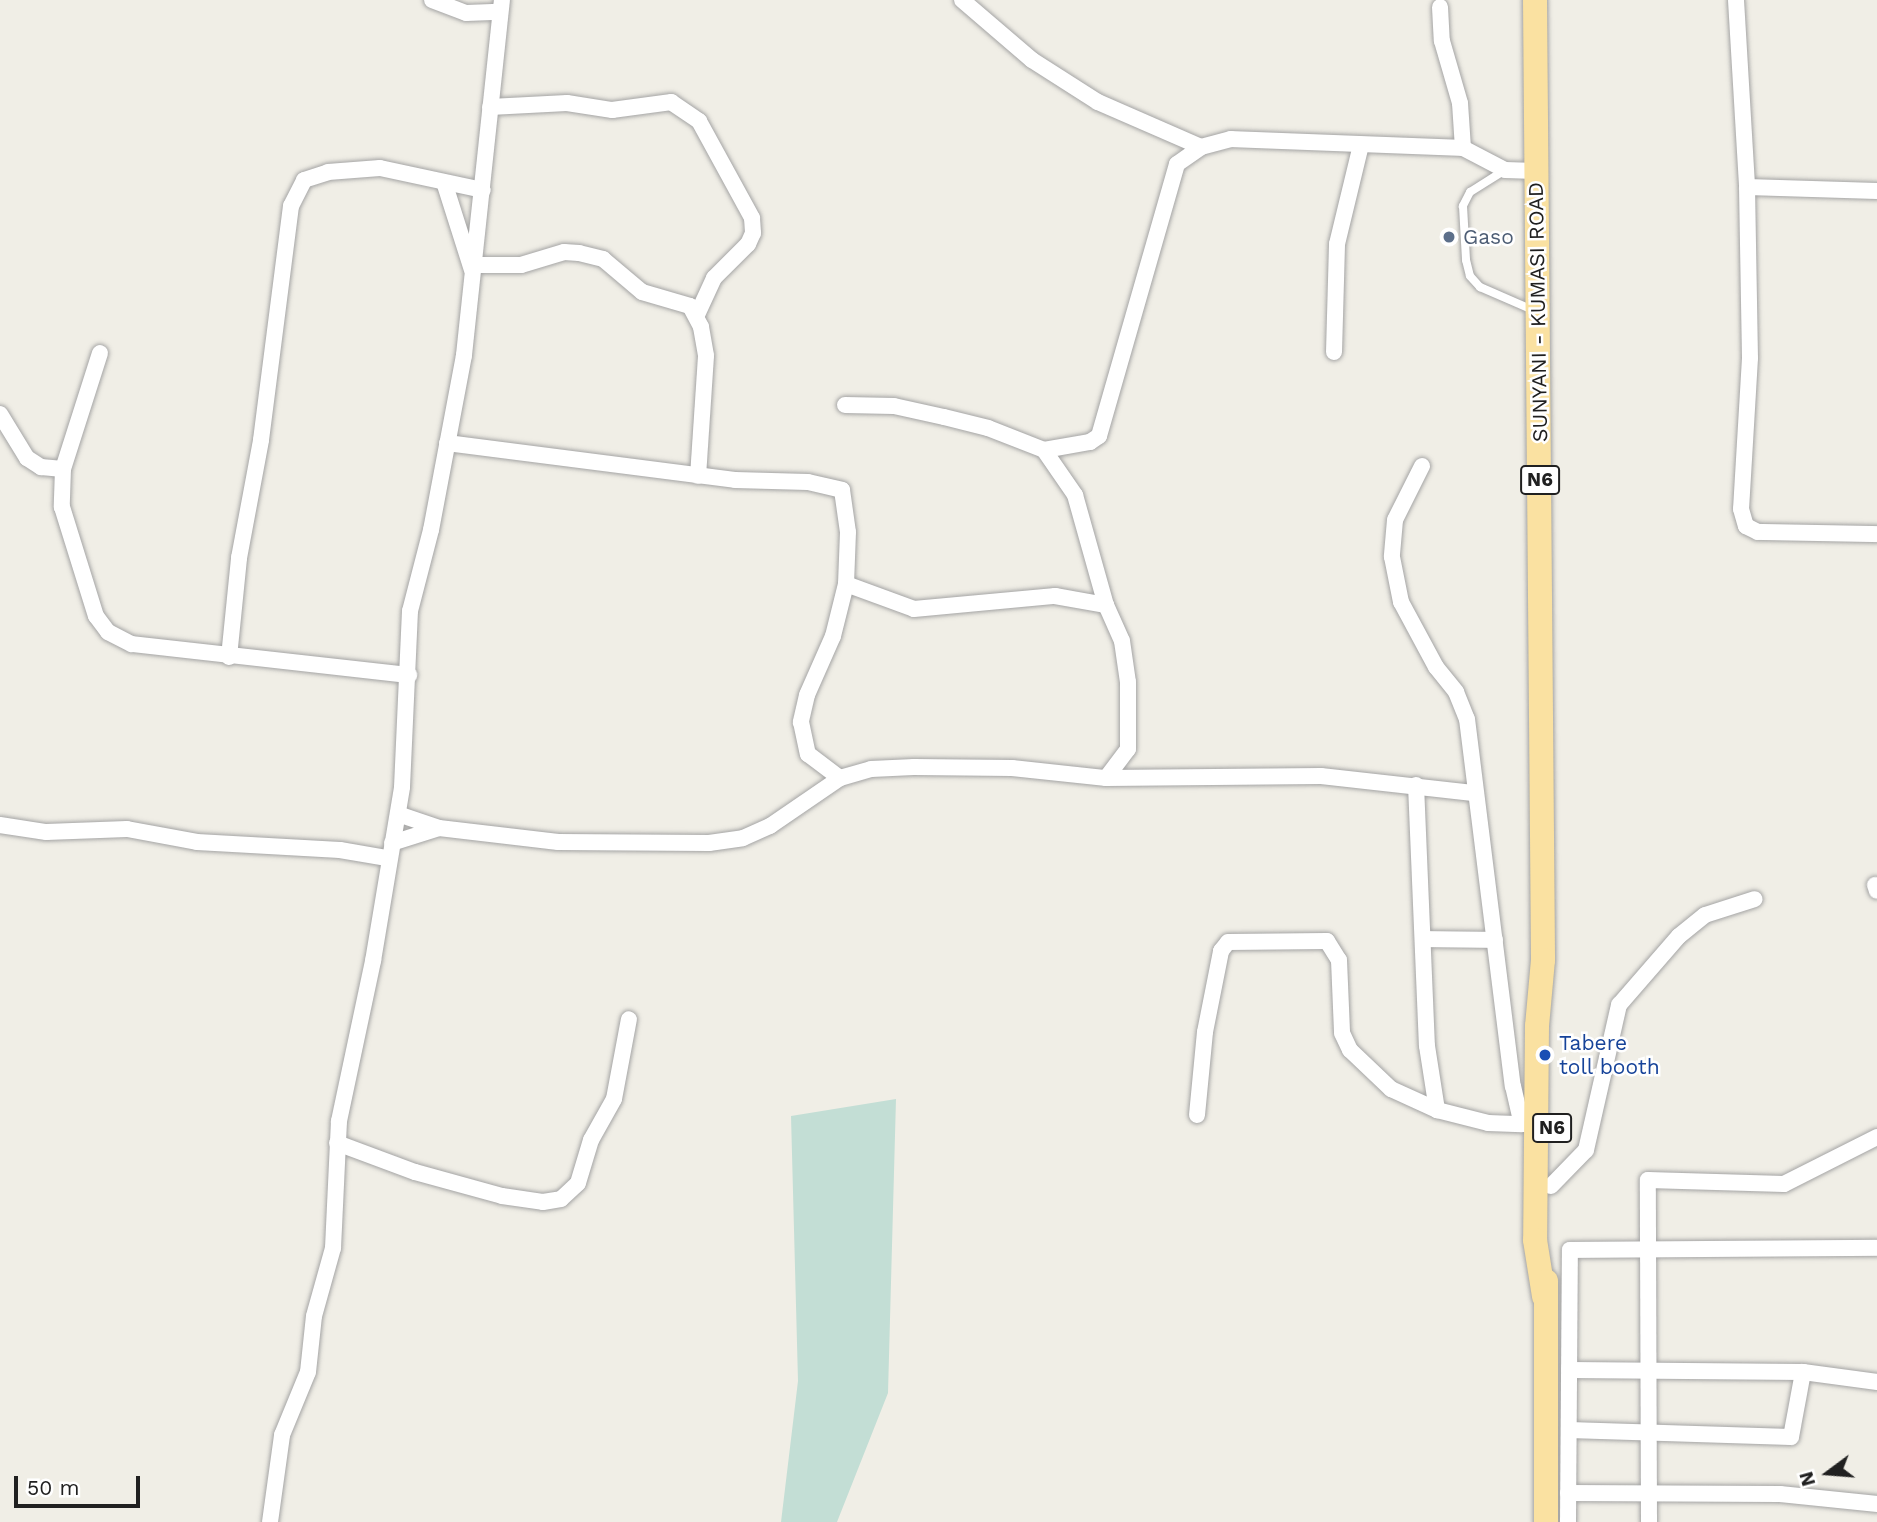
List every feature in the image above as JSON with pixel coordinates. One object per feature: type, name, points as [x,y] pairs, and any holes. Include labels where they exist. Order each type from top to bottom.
[{"type":"main road","name":"SUNYANI - KUMASI ROAD","points":[[1535,0],[1543,960]]},
{"type":"main road","name":"N6","points":[[1543,960],[1530,1124],[1535,1240],[1544,1296]]},
{"type":"main road","name":"N6","points":[[1543,960],[1553,1027],[1551,1186],[1544,1296],[1546,1522]]},
{"type":"street","points":[[270,1522],[282,1435],[308,1372],[314,1316],[333,1248],[337,1143],[348,1071],[373,961],[398,814],[414,588],[431,530],[447,443],[474,270],[483,190],[501,6],[466,13],[432,0]]},
{"type":"street","points":[[962,0],[1032,60],[1098,102],[1201,146]]},
{"type":"street","points":[[1736,0],[1747,187],[1750,358],[1741,509],[1746,526],[1758,532],[1877,534]]},
{"type":"street","points":[[1440,6],[1442,41],[1460,103],[1463,148]]},
{"type":"street","points":[[490,107],[567,103],[612,110],[671,102],[699,121],[752,218],[752,233],[748,244],[714,278],[697,316]]},
{"type":"street","points":[[845,405],[894,406],[944,417],[988,428],[1044,450],[1090,442],[1099,436],[1163,198],[1177,164],[1201,146],[1231,139],[1463,148],[1505,170],[1535,171]]},
{"type":"street","points":[[1334,352],[1337,244],[1361,145]]},
{"type":"street","points":[[229,657],[239,558],[261,440],[291,206],[304,180],[328,172],[403,170],[445,186],[483,190]]},
{"type":"street","points":[[445,186],[474,270]]},
{"type":"street","points":[[1747,187],[1877,191]]},
{"type":"street","points":[[474,270],[520,265],[564,252],[579,253],[603,259],[642,292],[690,306],[697,316],[706,356],[698,476]]},
{"type":"street","points":[[100,353],[63,469],[62,507],[96,615],[108,632],[132,644],[229,657],[409,675]]},
{"type":"street","points":[[0,414],[27,458],[41,467],[63,469]]},
{"type":"street","points":[[447,443],[698,476],[808,482],[842,490],[848,532],[846,584],[833,636],[807,695],[801,722],[808,754],[840,778]]},
{"type":"street","points":[[1044,450],[1075,495],[1106,606],[1122,641],[1128,682],[1128,749],[1107,778]]},
{"type":"street","points":[[1197,1115],[1205,1032],[1221,951],[1228,942],[1327,941],[1339,960],[1342,1033],[1350,1050],[1391,1089],[1437,1110],[1488,1123],[1530,1124],[1507,1054],[1467,719],[1457,692],[1436,667],[1402,602],[1392,557],[1395,520],[1422,466]]},
{"type":"street","points":[[846,584],[914,609],[1055,596],[1106,606]]},
{"type":"street","points":[[398,814],[439,828],[558,842],[709,843],[743,838],[769,826],[840,778],[871,769],[927,767],[1012,768],[1107,778],[1321,776],[1474,793]]},
{"type":"street","points":[[1416,785],[1425,939],[1427,1046],[1437,1110]]},
{"type":"street","points":[[0,825],[46,832],[127,829],[197,842],[390,851],[439,828]]},
{"type":"street","points":[[1551,1186],[1586,1150],[1619,1004],[1679,936],[1705,915],[1755,899]]},
{"type":"street","points":[[1425,939],[1495,940]]},
{"type":"street","points":[[337,1143],[415,1172],[502,1196],[543,1202],[561,1199],[578,1183],[592,1140],[614,1099],[629,1019]]},
{"type":"street","points":[[1649,1522],[1646,1433],[1648,1180],[1784,1184],[1877,1137]]},
{"type":"street","points":[[1568,1522],[1570,1250],[1877,1248]]},
{"type":"street","points":[[1569,1370],[1802,1372],[1877,1382]]},
{"type":"street","points":[[1569,1430],[1790,1437],[1802,1372]]},
{"type":"street","points":[[1568,1493],[1648,1491],[1780,1494],[1877,1504]]},
{"type":"lane","points":[[1505,170],[1470,192],[1463,206],[1466,260],[1470,276],[1480,287],[1539,313]]},
{"type":"shaded area","points":[[896,1099],[888,1393],[837,1522],[781,1522],[798,1381],[791,1116]]},
{"type":"place","name":"Gaso","points":[[1449,237]]},
{"type":"place","name":"Tabere toll booth","points":[[1545,1055]]}]
